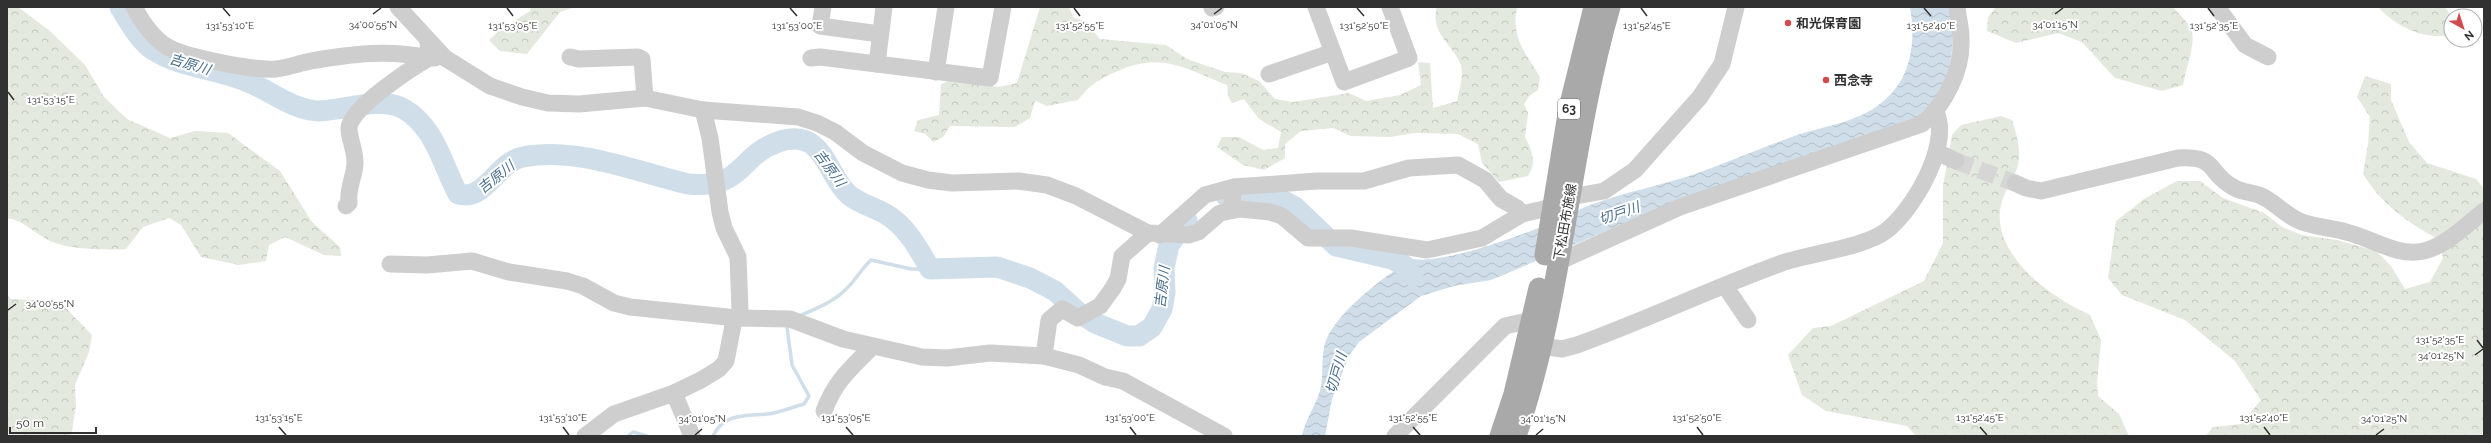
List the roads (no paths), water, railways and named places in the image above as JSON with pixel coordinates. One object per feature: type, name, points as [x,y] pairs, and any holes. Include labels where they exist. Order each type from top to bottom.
[{"type":"main road","name":"下松田布施線","points":[[1516,436],[1553,261],[1561,205],[1569,108],[1594,7]]},
{"type":"main road","name":"下松田布施線","points":[[1561,205],[1610,7]]},
{"type":"main road","name":"下松田布施線","points":[[1500,436],[1535,345]]},
{"type":"street","points":[[134,7],[141,21],[155,38],[168,47],[244,68],[278,69],[349,55],[389,52],[437,58],[490,86],[522,97],[548,103],[579,104],[645,98],[703,110],[798,117],[817,123],[835,132],[882,164],[928,180],[952,183],[1018,181],[1047,186],[1076,196],[1158,235],[1189,235],[1198,232],[1220,213],[1231,210],[1270,212],[1282,216],[1308,238],[1318,239],[1335,237],[1427,250],[1482,238],[1492,234],[1509,221],[1522,214],[1561,205],[1604,191],[1635,170],[1700,97],[1722,64],[1736,7]]},
{"type":"street","points":[[398,7],[428,41],[437,58]]},
{"type":"street","points":[[823,7],[820,26],[880,34]]},
{"type":"street","points":[[877,64],[884,7]]},
{"type":"street","points":[[936,72],[946,7]]},
{"type":"street","points":[[811,58],[820,57],[990,78],[1003,7]]},
{"type":"street","points":[[1316,7],[1344,82],[1409,58],[1390,7]]},
{"type":"street","points":[[1553,261],[1680,207],[1916,127],[1936,112],[1955,75],[1961,39],[1957,7]]},
{"type":"street","points":[[2217,7],[2245,45],[2268,57]]},
{"type":"street","points":[[1269,74],[1333,52]]},
{"type":"street","points":[[570,57],[579,59],[638,57],[642,59],[645,98]]},
{"type":"street","points":[[346,206],[349,203],[348,195],[355,163],[349,128],[350,122],[363,106],[437,58]]},
{"type":"street","points":[[585,436],[614,414],[674,392],[719,369],[726,361],[733,325],[740,310],[738,257],[724,228],[710,138],[703,110]]},
{"type":"street","points":[[1535,345],[1562,349],[1578,345],[1807,255],[1871,239],[1886,231],[1901,216],[1931,169],[1937,152],[1940,122],[1936,112]]},
{"type":"street","points":[[1937,152],[1956,161]]},
{"type":"street","points":[[2015,183],[2026,188],[2041,191],[2178,158],[2194,157],[2206,162],[2226,183],[2238,190],[2268,199],[2302,222],[2346,232],[2391,249],[2410,253],[2426,251],[2440,244],[2484,211]]},
{"type":"street","points":[[1044,356],[1049,320],[1062,309],[1078,318],[1100,306],[1118,279],[1122,256],[1158,235],[1205,195],[1234,187],[1317,181],[1364,181],[1408,168],[1458,165],[1485,180],[1501,199],[1517,208],[1522,214]]},
{"type":"street","points":[[1231,210],[1234,187]]},
{"type":"street","points":[[390,264],[427,265],[472,261],[509,272],[567,281],[583,286],[614,303],[630,308],[737,318],[795,321],[843,339],[872,347],[922,357],[947,358],[990,353],[1044,356],[1080,364],[1105,377],[1123,381],[1211,433]]},
{"type":"street","points":[[1726,286],[1748,320]]},
{"type":"street","points":[[1396,436],[1505,326],[1540,321]]},
{"type":"street","points":[[824,411],[832,391],[840,378],[872,347]]},
{"type":"street","points":[[674,392],[692,436]]},
{"type":"water","name":"切戸川","points":[[1910,7],[1950,7],[1952,17],[1953,37],[1949,68],[1940,91],[1923,115],[1644,215],[1491,280],[1454,286],[1421,296],[1359,342],[1349,356],[1332,399],[1325,436],[1302,436],[1305,424],[1316,403],[1320,391],[1323,353],[1328,336],[1336,323],[1347,310],[1374,286],[1401,266],[1412,259],[1445,257],[1485,247],[1557,221],[1590,205],[1698,173],[1797,135],[1844,122],[1866,113],[1876,107],[1895,90],[1907,68],[1912,44],[1912,19]]},
{"type":"waterway","name":"吉原川","points":[[120,7],[139,36],[153,50],[175,61],[248,82],[301,108],[320,111],[363,105],[385,104],[395,105],[404,109],[415,117],[423,126],[437,147],[458,194],[467,195],[476,192],[484,187],[514,160],[523,157],[543,155],[563,155],[606,162],[688,184],[720,182],[731,177],[765,148],[778,142],[793,139],[805,141],[815,146],[841,186],[849,195],[861,203],[884,213],[905,230],[930,269],[997,267],[1030,278],[1055,291],[1078,312],[1095,323],[1127,336],[1139,336],[1152,327],[1162,309],[1165,293],[1164,268],[1169,245],[1187,220]]},
{"type":"waterway","name":"吉原川","points":[[1226,196],[1252,193],[1282,200],[1295,207],[1336,246],[1392,259],[1405,266],[1413,276]]},
{"type":"waterway","points":[[800,316],[836,298],[850,286],[871,260],[911,269],[930,269]]},
{"type":"waterway","points":[[713,436],[723,423],[729,419],[772,413],[804,404],[809,396],[792,365],[787,327],[791,324]]},
{"type":"waterway","points":[[628,436],[633,432],[647,436]]},
{"type":"tunnel","points":[[1956,161],[2015,183]]},
{"type":"place","name":"和光保育園","points":[[1788,23]]},
{"type":"place","name":"西念寺","points":[[1826,80]]}]
